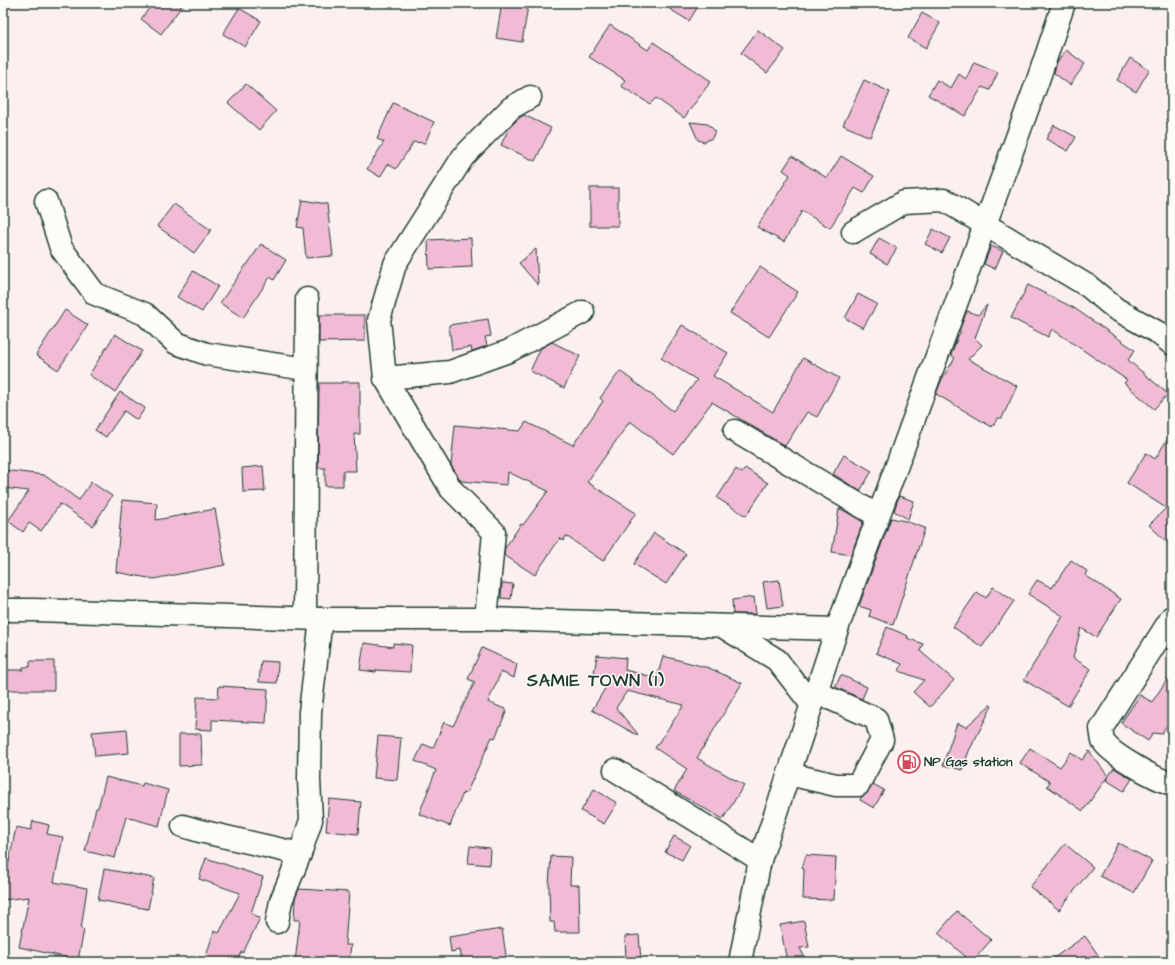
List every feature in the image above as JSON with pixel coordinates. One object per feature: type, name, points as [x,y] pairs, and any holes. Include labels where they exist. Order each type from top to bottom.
[{"type":"street","points":[[740,962],[760,860],[836,630],[1038,80],[1064,3]]},
{"type":"street","points":[[486,619],[494,532],[451,489],[385,378],[379,320],[396,264],[463,157],[511,108],[530,97]]},
{"type":"street","points":[[853,232],[904,202],[944,200],[1088,286],[1116,308],[1157,332],[1172,344]]},
{"type":"street","points":[[46,201],[61,248],[95,294],[145,314],[176,344],[207,354],[306,369]]},
{"type":"street","points":[[277,922],[282,902],[311,820],[309,780],[313,619],[306,369],[307,298]]},
{"type":"street","points":[[385,378],[450,372],[509,351],[583,312]]},
{"type":"street","points":[[735,431],[878,516]]},
{"type":"street","points":[[3,610],[313,619],[486,619],[836,630]]},
{"type":"street","points":[[1172,617],[1101,729],[1102,740],[1110,750],[1160,780],[1172,784]]},
{"type":"street","points":[[721,626],[777,660],[814,698],[876,719],[882,740],[858,785],[836,785],[789,774]]},
{"type":"street","points":[[615,770],[760,860]]},
{"type":"street","points":[[183,826],[200,832],[300,854]]},
{"type":"building","points":[[153,3],[184,3],[161,34],[141,19]]},
{"type":"building","points":[[502,3],[528,6],[522,42],[496,38]]},
{"type":"building","points":[[660,3],[700,3],[689,21]]},
{"type":"building","points":[[239,8],[261,21],[245,47],[223,34]]},
{"type":"building","points":[[922,13],[940,23],[926,48],[908,38]]},
{"type":"building","points":[[610,25],[648,50],[653,42],[711,81],[684,118],[656,98],[650,104],[621,86],[625,80],[589,57]]},
{"type":"building","points":[[758,30],[785,50],[767,73],[741,53]]},
{"type":"building","points":[[1066,50],[1085,64],[1070,85],[1054,73],[1057,62]]},
{"type":"building","points":[[1130,58],[1149,70],[1136,92],[1117,80]]},
{"type":"building","points":[[974,62],[998,72],[990,90],[982,87],[965,116],[928,95],[937,80],[951,88],[959,74],[966,79]]},
{"type":"building","points":[[864,80],[890,92],[870,137],[843,125]]},
{"type":"building","points":[[246,84],[276,111],[259,130],[228,103]]},
{"type":"building","points":[[393,103],[434,122],[425,143],[413,142],[396,169],[388,164],[380,177],[367,169],[384,142],[377,139]]},
{"type":"building","points":[[524,115],[551,128],[535,161],[501,145],[509,128]]},
{"type":"building","points":[[690,122],[708,124],[715,131],[712,138],[704,142],[698,140]]},
{"type":"building","points":[[1054,125],[1076,137],[1068,151],[1046,139]]},
{"type":"building","points":[[792,156],[827,178],[841,156],[874,176],[864,193],[855,188],[830,228],[802,211],[784,242],[757,227],[790,175],[783,170]]},
{"type":"building","points":[[590,188],[618,188],[618,226],[590,226]]},
{"type":"building","points":[[302,200],[327,204],[333,256],[306,258],[303,228],[297,227]]},
{"type":"building","points":[[174,204],[211,230],[194,253],[157,226]]},
{"type":"building","points":[[933,229],[950,238],[942,253],[925,244]]},
{"type":"building","points":[[471,238],[472,267],[429,269],[428,240]]},
{"type":"building","points":[[879,238],[897,248],[887,264],[870,254]]},
{"type":"building","points":[[261,244],[286,260],[274,280],[270,277],[243,318],[220,303]]},
{"type":"building","points":[[991,246],[1003,251],[995,269],[984,264]]},
{"type":"building","points":[[536,249],[538,285],[519,263]]},
{"type":"building","points":[[760,267],[798,292],[769,337],[730,313]]},
{"type":"building","points":[[193,271],[218,286],[202,312],[177,297]]},
{"type":"building","points":[[1028,285],[1074,308],[1135,350],[1128,360],[1168,394],[1154,409],[1124,383],[1127,380],[1052,329],[1048,337],[1011,318]]},
{"type":"building","points":[[858,294],[877,304],[863,328],[845,318]]},
{"type":"building","points":[[987,305],[975,338],[982,345],[968,359],[1017,386],[1002,418],[998,418],[992,427],[936,394],[942,379],[955,358],[951,355],[961,332],[959,331],[967,311],[978,315]]},
{"type":"building","points":[[65,310],[88,325],[58,370],[36,355]]},
{"type":"building","points":[[319,315],[365,315],[365,341],[319,342]]},
{"type":"building","points":[[488,319],[491,336],[485,337],[487,346],[472,351],[471,347],[452,350],[449,325]]},
{"type":"building","points":[[682,325],[728,353],[713,376],[773,412],[803,358],[839,378],[817,417],[807,412],[785,446],[712,402],[673,454],[630,421],[587,482],[636,513],[603,561],[566,536],[563,541],[560,538],[535,575],[504,555],[505,548],[521,524],[523,525],[548,491],[508,472],[507,485],[461,481],[451,465],[455,425],[520,431],[526,422],[573,445],[603,401],[600,398],[620,371],[673,411],[697,380],[661,358]]},
{"type":"building","points":[[115,334],[142,351],[115,392],[89,375]]},
{"type":"building","points":[[552,342],[580,356],[564,388],[530,371],[541,348]]},
{"type":"building","points":[[360,382],[360,434],[354,434],[356,471],[343,471],[343,486],[325,486],[325,468],[318,468],[319,383]]},
{"type":"building","points":[[120,392],[145,408],[137,420],[124,411],[106,437],[95,430]]},
{"type":"building","points":[[1172,432],[1172,547],[1149,525],[1166,508],[1127,483],[1146,453],[1155,459]]},
{"type":"building","points":[[844,455],[872,471],[860,491],[833,474]]},
{"type":"building","points":[[263,466],[265,491],[243,492],[242,468]]},
{"type":"building","points":[[745,468],[768,483],[746,516],[717,498],[736,469],[742,473]]},
{"type":"building","points":[[3,470],[44,475],[79,500],[91,482],[112,496],[93,526],[60,504],[41,531],[29,523],[23,532],[8,521],[29,491],[3,488]]},
{"type":"building","points":[[899,496],[914,501],[908,519],[894,511]]},
{"type":"building","points":[[122,500],[157,503],[156,520],[215,509],[225,565],[154,579],[116,572]]},
{"type":"building","points":[[839,509],[863,522],[851,555],[832,552]]},
{"type":"building","points":[[891,518],[925,528],[893,625],[869,616],[871,610],[859,606]]},
{"type":"building","points":[[654,533],[686,554],[666,584],[634,564]]},
{"type":"building","points":[[1071,560],[1087,571],[1085,575],[1121,599],[1096,637],[1081,628],[1073,658],[1091,669],[1068,706],[1024,680],[1063,616],[1028,594],[1037,580],[1052,588]]},
{"type":"building","points":[[779,580],[783,606],[767,608],[763,582]]},
{"type":"building","points":[[502,583],[513,584],[511,599],[501,598]]},
{"type":"building","points":[[993,587],[1014,601],[982,647],[953,627],[977,592],[986,598]]},
{"type":"building","points":[[754,597],[756,614],[733,614],[732,600]]},
{"type":"building","points":[[887,627],[908,636],[907,638],[923,644],[920,651],[954,680],[930,707],[913,692],[924,680],[899,671],[902,664],[876,653]]},
{"type":"building","points":[[364,643],[393,647],[393,643],[412,645],[410,672],[376,670],[376,672],[360,670]]},
{"type":"building","points":[[482,648],[517,664],[514,678],[501,672],[488,702],[507,710],[495,738],[492,737],[466,794],[463,793],[450,826],[419,814],[436,770],[415,761],[423,744],[433,748],[444,722],[453,726],[475,682],[468,679]]},
{"type":"building","points":[[597,655],[626,658],[625,670],[657,678],[663,656],[709,668],[742,683],[697,758],[744,785],[723,819],[674,791],[687,769],[655,748],[684,705],[627,691],[616,708],[638,734],[637,735],[592,710],[612,677],[594,674]]},
{"type":"building","points":[[30,661],[54,661],[54,690],[3,690],[3,670],[23,670],[23,667],[30,667]]},
{"type":"building","points":[[261,661],[278,662],[277,683],[259,682]]},
{"type":"building","points":[[1172,672],[1172,718],[1161,734],[1153,733],[1148,741],[1121,723],[1140,695],[1152,702]]},
{"type":"building","points":[[841,675],[867,687],[862,699],[835,687]]},
{"type":"building","points":[[219,686],[268,689],[266,723],[212,720],[212,730],[195,729],[197,697],[218,698]]},
{"type":"building","points":[[990,705],[992,706],[969,751],[962,770],[943,765],[957,723],[966,727]]},
{"type":"building","points":[[127,729],[129,753],[95,756],[92,732]]},
{"type":"building","points":[[179,734],[201,734],[202,765],[179,766]]},
{"type":"building","points":[[378,736],[401,738],[397,780],[374,778]]},
{"type":"building","points":[[1030,748],[1060,767],[1071,752],[1082,760],[1089,751],[1108,776],[1083,811],[1047,786],[1050,782],[1020,763]]},
{"type":"building","points":[[1114,768],[1132,779],[1124,791],[1106,780]]},
{"type":"building","points":[[106,777],[142,786],[143,783],[168,790],[159,826],[126,817],[115,858],[85,851]]},
{"type":"building","points":[[873,784],[884,790],[874,808],[860,800],[862,796],[869,791]]},
{"type":"building","points":[[594,789],[617,803],[604,824],[581,811]]},
{"type":"building","points":[[329,799],[361,802],[358,834],[326,831]]},
{"type":"building","points":[[33,821],[49,825],[47,834],[63,837],[54,882],[87,888],[81,929],[84,930],[78,960],[19,947],[29,897],[3,900],[3,867],[8,866],[16,827],[31,830]]},
{"type":"building","points":[[674,836],[690,845],[682,860],[665,852]]},
{"type":"building","points":[[1118,843],[1152,861],[1134,893],[1100,876]]},
{"type":"building","points":[[1065,844],[1093,867],[1059,910],[1030,887]]},
{"type":"building","points":[[470,846],[490,848],[489,865],[468,863]]},
{"type":"building","points":[[806,855],[836,857],[834,900],[803,899],[804,869],[802,868]]},
{"type":"building","points":[[551,856],[571,857],[570,885],[579,885],[580,932],[555,932],[554,922],[550,922],[549,885]]},
{"type":"building","points":[[206,858],[263,877],[251,913],[260,918],[237,962],[215,962],[205,959],[214,931],[219,933],[240,893],[199,879]]},
{"type":"building","points":[[104,869],[154,878],[148,909],[98,900]]},
{"type":"building","points":[[299,889],[349,892],[345,945],[351,945],[349,962],[295,962],[300,920],[294,920],[295,899]]},
{"type":"building","points":[[957,911],[991,940],[972,962],[938,933]]},
{"type":"building","points":[[804,921],[809,947],[800,948],[807,962],[787,962],[780,925]]},
{"type":"building","points":[[502,929],[507,962],[462,962],[460,950],[451,952],[449,937]]},
{"type":"building","points":[[639,935],[641,962],[626,962],[625,936]]},
{"type":"building","points":[[1085,936],[1103,962],[1048,962]]},
{"type":"place","name":"NP Gas station","points":[[909,762]]},
{"type":"district","name":"SAMIE TOWN (1)","points":[[596,681]]}]
